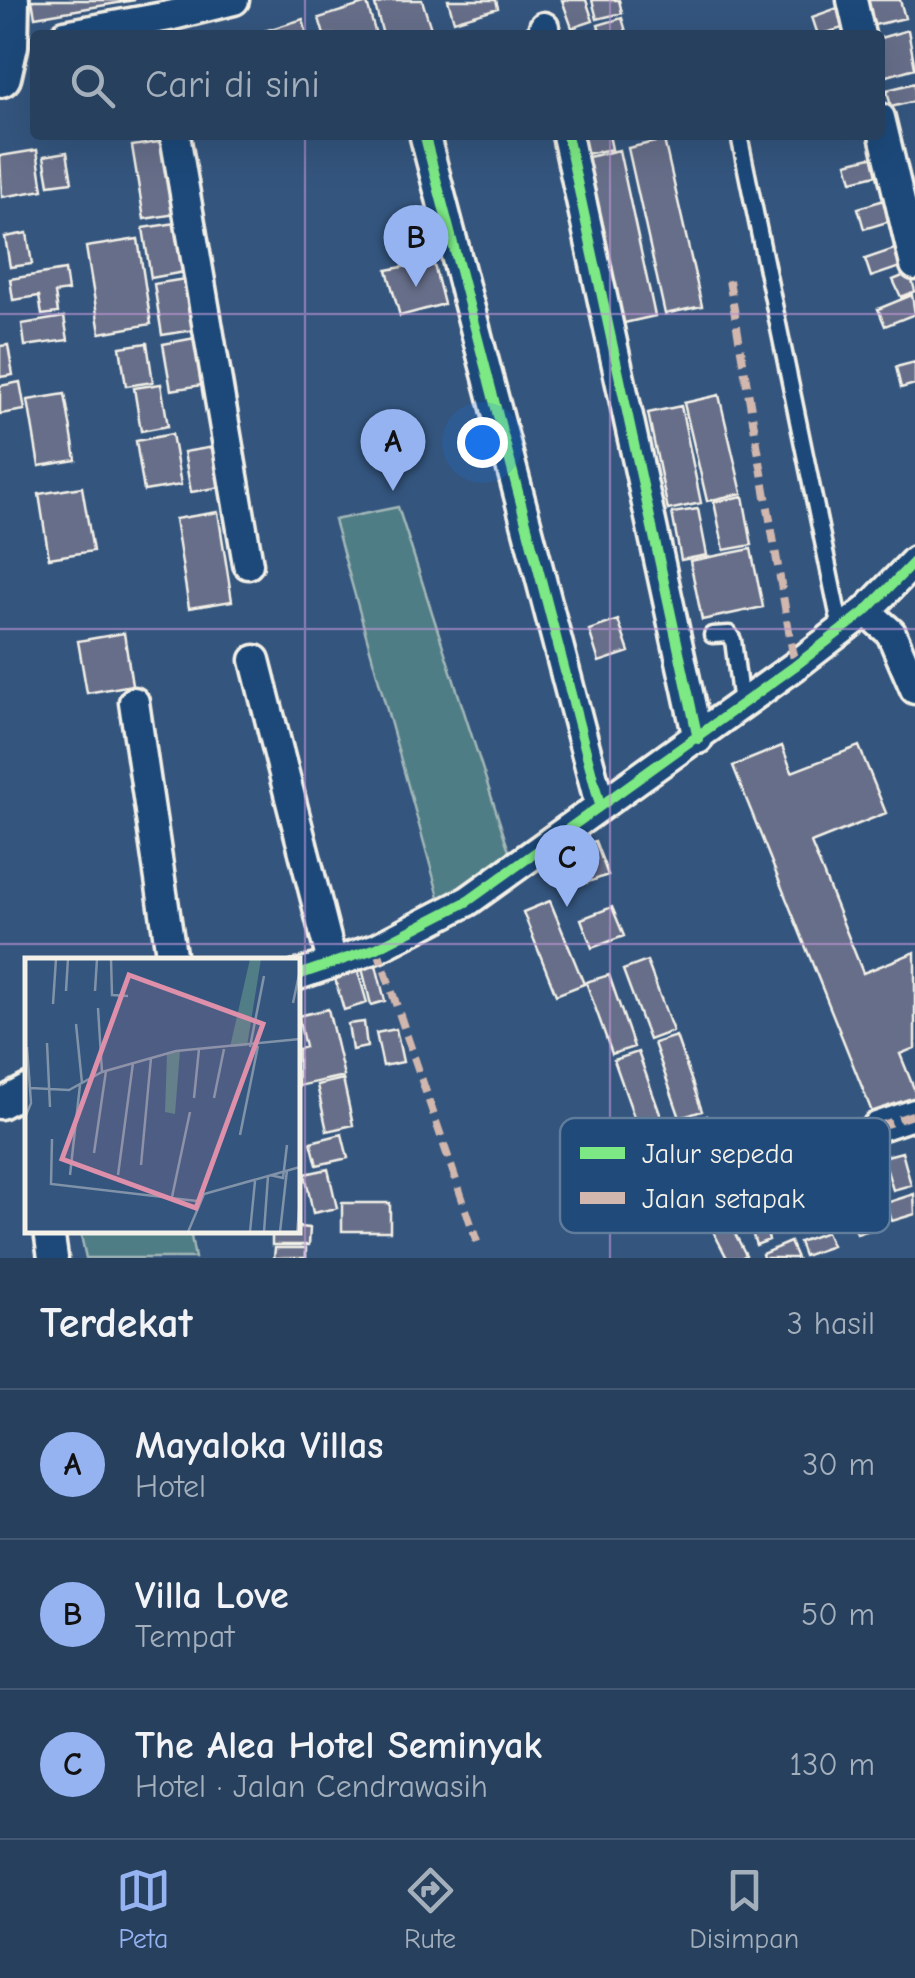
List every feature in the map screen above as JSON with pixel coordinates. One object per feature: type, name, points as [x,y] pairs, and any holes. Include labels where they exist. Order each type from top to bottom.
[{"type":"main road","points":[[8,0],[14,54]]},
{"type":"street","points":[[123,30],[169,26],[234,0]]},
{"type":"street","points":[[852,0],[859,30]]},
{"type":"street","points":[[885,139],[915,265]]},
{"type":"street","points":[[176,140],[248,564]]},
{"type":"street","points":[[426,140],[600,805]]},
{"type":"street","points":[[568,140],[698,738]]},
{"type":"street","points":[[300,974],[377,948],[468,900],[741,706],[866,610],[915,562]]},
{"type":"street","points":[[866,610],[891,634],[915,688]]},
{"type":"street","points":[[254,660],[332,962]]},
{"type":"street","points":[[134,702],[172,958]]},
{"type":"street","points":[[0,1104],[25,1093]]},
{"type":"street","points":[[890,1123],[915,1114]]},
{"type":"street","points":[[49,1233],[53,1258]]},
{"type":"lane","points":[[740,140],[841,630]]},
{"type":"lane","points":[[712,636],[729,634],[733,640],[741,706]]},
{"type":"green space","points":[[398,507],[518,879],[443,911],[334,520]]},
{"type":"green space","points":[[80,1233],[190,1233],[195,1258],[86,1258]]},
{"type":"building","points":[[32,0],[135,0],[35,17]]},
{"type":"building","points":[[391,0],[422,0],[431,30],[382,30],[375,5]]},
{"type":"building","points":[[448,0],[496,0],[498,8],[454,21]]},
{"type":"building","points":[[562,0],[586,0],[593,21],[572,28]]},
{"type":"building","points":[[592,0],[619,0],[622,13],[597,19]]},
{"type":"building","points":[[859,0],[900,0],[905,18],[866,27]]},
{"type":"building","points":[[367,3],[375,30],[323,30],[319,18]]},
{"type":"building","points":[[843,6],[850,26],[816,30],[812,17]]},
{"type":"building","points":[[622,18],[626,30],[600,30],[598,25]]},
{"type":"building","points":[[303,19],[306,30],[267,30]]},
{"type":"building","points":[[908,30],[915,68],[885,77],[885,37]]},
{"type":"building","points":[[915,83],[915,101],[891,107],[887,90]]},
{"type":"building","points":[[578,140],[610,140],[612,149],[580,155]]},
{"type":"building","points":[[664,140],[702,306],[665,314],[628,148]]},
{"type":"building","points":[[165,141],[176,214],[144,219],[132,146]]},
{"type":"building","points":[[37,150],[43,190],[2,197],[0,156]]},
{"type":"building","points":[[619,150],[655,316],[620,324],[584,158]]},
{"type":"building","points":[[67,152],[72,182],[49,185],[44,156]]},
{"type":"building","points":[[879,155],[884,173],[852,181],[847,163]]},
{"type":"building","points":[[887,199],[894,220],[864,229],[858,208]]},
{"type":"building","points":[[176,223],[184,272],[151,278],[143,228]]},
{"type":"building","points":[[27,233],[32,264],[10,267],[5,237]]},
{"type":"building","points":[[138,239],[151,324],[100,333],[86,247]]},
{"type":"building","points":[[900,247],[906,265],[871,277],[865,259]]},
{"type":"building","points":[[433,261],[444,304],[400,316],[387,270]]},
{"type":"building","points":[[65,270],[68,291],[55,293],[58,313],[42,315],[39,296],[13,300],[10,279]]},
{"type":"building","points":[[910,273],[915,291],[901,297],[893,280]]},
{"type":"building","points":[[185,279],[194,330],[162,335],[154,284]]},
{"type":"building","points":[[912,295],[915,314],[885,326],[878,309]]},
{"type":"building","points":[[64,317],[68,340],[25,346],[22,324]]},
{"type":"building","points":[[195,338],[202,385],[171,390],[163,344]]},
{"type":"building","points":[[147,343],[153,382],[126,386],[120,347]]},
{"type":"building","points":[[8,345],[13,375],[0,377],[0,346]]},
{"type":"building","points":[[915,362],[915,384],[901,388],[896,367]]},
{"type":"building","points":[[20,382],[25,410],[0,414],[0,386]]},
{"type":"building","points":[[161,384],[168,426],[141,431],[134,388]]},
{"type":"building","points":[[65,394],[76,460],[39,466],[28,400]]},
{"type":"building","points":[[719,395],[742,493],[707,501],[684,403]]},
{"type":"building","points":[[681,406],[701,503],[668,510],[648,413]]},
{"type":"building","points":[[172,434],[181,485],[144,491],[136,441]]},
{"type":"building","points":[[214,447],[221,487],[191,492],[184,452]]},
{"type":"building","points":[[82,487],[93,551],[49,558],[39,494]]},
{"type":"building","points":[[743,496],[752,545],[724,550],[714,502]]},
{"type":"building","points":[[698,509],[707,555],[681,560],[672,513]]},
{"type":"building","points":[[218,512],[232,601],[189,608],[175,519]]},
{"type":"building","points":[[751,549],[763,607],[702,620],[690,561]]},
{"type":"building","points":[[618,620],[629,652],[599,662],[589,630]]},
{"type":"building","points":[[124,633],[132,685],[87,693],[78,641]]},
{"type":"building","points":[[782,746],[792,772],[859,746],[886,813],[811,843],[863,973],[915,952],[915,1048],[900,1054],[915,1091],[915,1107],[886,1118],[874,1118],[733,766]]},
{"type":"building","points":[[595,841],[608,875],[583,884],[571,849]]},
{"type":"building","points":[[550,901],[584,984],[556,995],[523,912]]},
{"type":"building","points":[[612,907],[624,936],[592,948],[581,919]]},
{"type":"building","points":[[375,961],[385,1001],[371,1005],[361,964]]},
{"type":"building","points":[[647,961],[673,1031],[649,1040],[623,970]]},
{"type":"building","points":[[357,968],[367,1003],[344,1010],[334,975]]},
{"type":"building","points":[[609,975],[634,1047],[612,1054],[586,982]]},
{"type":"building","points":[[328,1009],[344,1076],[300,1086],[300,1048],[305,1047],[300,1016]]},
{"type":"building","points":[[364,1022],[367,1047],[352,1050],[348,1024]]},
{"type":"building","points":[[396,1029],[403,1062],[383,1066],[376,1033]]},
{"type":"building","points":[[676,1036],[702,1111],[680,1118],[654,1043]]},
{"type":"building","points":[[638,1052],[662,1118],[634,1118],[614,1060]]},
{"type":"building","points":[[343,1079],[353,1125],[327,1131],[317,1085]]},
{"type":"building","points":[[342,1134],[348,1158],[317,1165],[311,1142]]},
{"type":"building","points":[[902,1152],[911,1185],[893,1190],[890,1155]]},
{"type":"building","points":[[328,1169],[337,1208],[313,1213],[305,1174]]},
{"type":"building","points":[[914,1194],[915,1214],[892,1221],[890,1202]]},
{"type":"building","points":[[342,1203],[390,1203],[390,1231],[342,1231]]},
{"type":"building","points":[[300,1227],[310,1228],[309,1245],[272,1245],[272,1233],[300,1233]]},
{"type":"building","points":[[714,1233],[735,1233],[746,1255],[727,1258]]},
{"type":"building","points":[[752,1233],[767,1233],[769,1240],[756,1245]]},
{"type":"building","points":[[826,1233],[832,1246],[804,1256],[799,1242]]},
{"type":"building","points":[[790,1242],[797,1258],[763,1258],[762,1254]]},
{"type":"building","points":[[275,1248],[306,1248],[306,1258],[274,1258]]},
{"type":"marked path","points":[[729,280],[795,666]]},
{"type":"marked path","points":[[377,948],[477,1242]]},
{"type":"marked path","points":[[890,1123],[915,1114]]},
{"type":"cycle path","points":[[426,140],[600,805]]},
{"type":"cycle path","points":[[568,140],[698,739]]},
{"type":"cycle path","points":[[300,974],[377,948],[468,901],[795,666],[866,611],[915,561]]},
{"type":"place","name":"Villa Love","points":[[416,287]]},
{"type":"place","name":"Mayaloka Villas","points":[[393,491]]},
{"type":"place","name":"The Alea Hotel Seminyak","points":[[567,907]]}]
